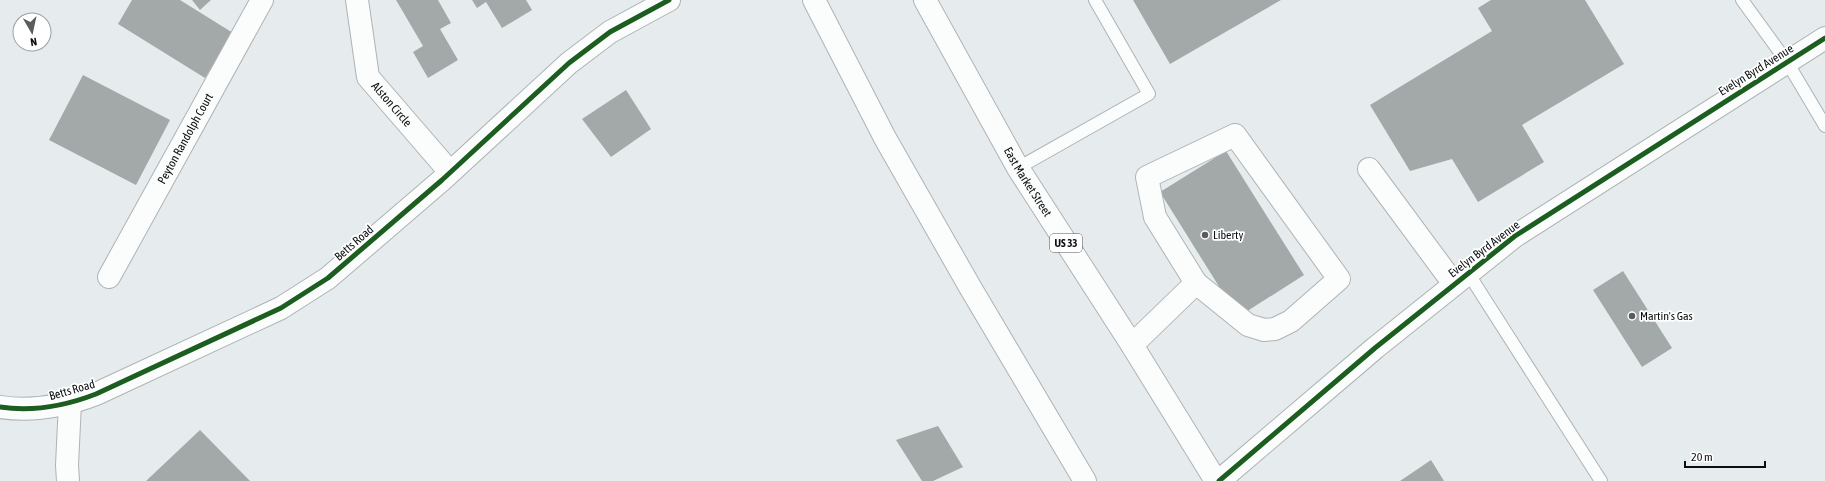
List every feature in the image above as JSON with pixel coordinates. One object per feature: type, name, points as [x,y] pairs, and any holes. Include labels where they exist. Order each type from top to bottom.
[{"type":"main road","name":"Peyton Randolph Court","points":[[109,277],[262,0]]},
{"type":"main road","name":"Alston Circle","points":[[357,0],[368,77],[450,172]]},
{"type":"main road","name":"Betts Road","points":[[0,407],[30,409],[70,403],[102,392],[251,322],[300,296],[328,278],[450,172],[569,63],[610,32],[669,0]]},
{"type":"main road","points":[[814,0],[885,138],[970,287],[1085,481]]},
{"type":"main road","name":"East Market Street","points":[[925,0],[1018,168],[1132,344],[1216,481]]},
{"type":"main road","name":"Evelyn Byrd Avenue","points":[[1220,481],[1282,426],[1461,278],[1515,236],[1825,38]]},
{"type":"main road","points":[[1235,135],[1340,279],[1291,321],[1275,329],[1264,330],[1248,325],[1196,283],[1155,217],[1147,177],[1235,135]]},
{"type":"main road","points":[[1369,169],[1461,278]]},
{"type":"main road","points":[[1132,344],[1196,283]]},
{"type":"main road","points":[[68,481],[66,465],[70,403]]},
{"type":"lane","points":[[1018,168],[1149,94],[1095,0]]},
{"type":"lane","points":[[1742,0],[1787,62],[1825,126]]},
{"type":"lane","points":[[1461,278],[1601,481]]},
{"type":"building","points":[[132,0],[180,0],[233,33],[205,78],[118,24]]},
{"type":"building","points":[[192,0],[211,0],[200,10]]},
{"type":"building","points":[[396,0],[438,0],[451,23],[440,29],[458,60],[428,78],[413,52],[423,46]]},
{"type":"building","points":[[472,0],[526,0],[532,10],[502,28],[486,2],[477,8]]},
{"type":"building","points":[[1133,0],[1281,0],[1170,64]]},
{"type":"building","points":[[1491,0],[1585,0],[1624,64],[1522,125],[1544,162],[1478,202],[1452,159],[1410,171],[1370,105],[1492,31],[1478,8]]},
{"type":"building","points":[[83,75],[170,120],[136,185],[49,140]]},
{"type":"building","points":[[626,90],[651,129],[611,157],[582,119]]},
{"type":"building","points":[[1226,151],[1304,275],[1238,317],[1160,192]]},
{"type":"building","points":[[1623,271],[1672,348],[1642,367],[1593,290]]},
{"type":"building","points":[[938,426],[963,467],[933,481],[922,481],[896,440]]},
{"type":"building","points":[[200,430],[250,481],[146,481]]},
{"type":"building","points":[[1431,460],[1444,481],[1400,481]]},
{"type":"cycle path","points":[[0,407],[25,409],[49,407],[73,402],[96,394],[281,308],[328,278],[442,180],[569,63],[610,32],[669,0]]},
{"type":"cycle path","points":[[1219,481],[1375,348],[1515,236],[1825,38]]},
{"type":"place","name":"Liberty","points":[[1205,235]]},
{"type":"place","name":"Martin's Gas","points":[[1632,316]]}]
